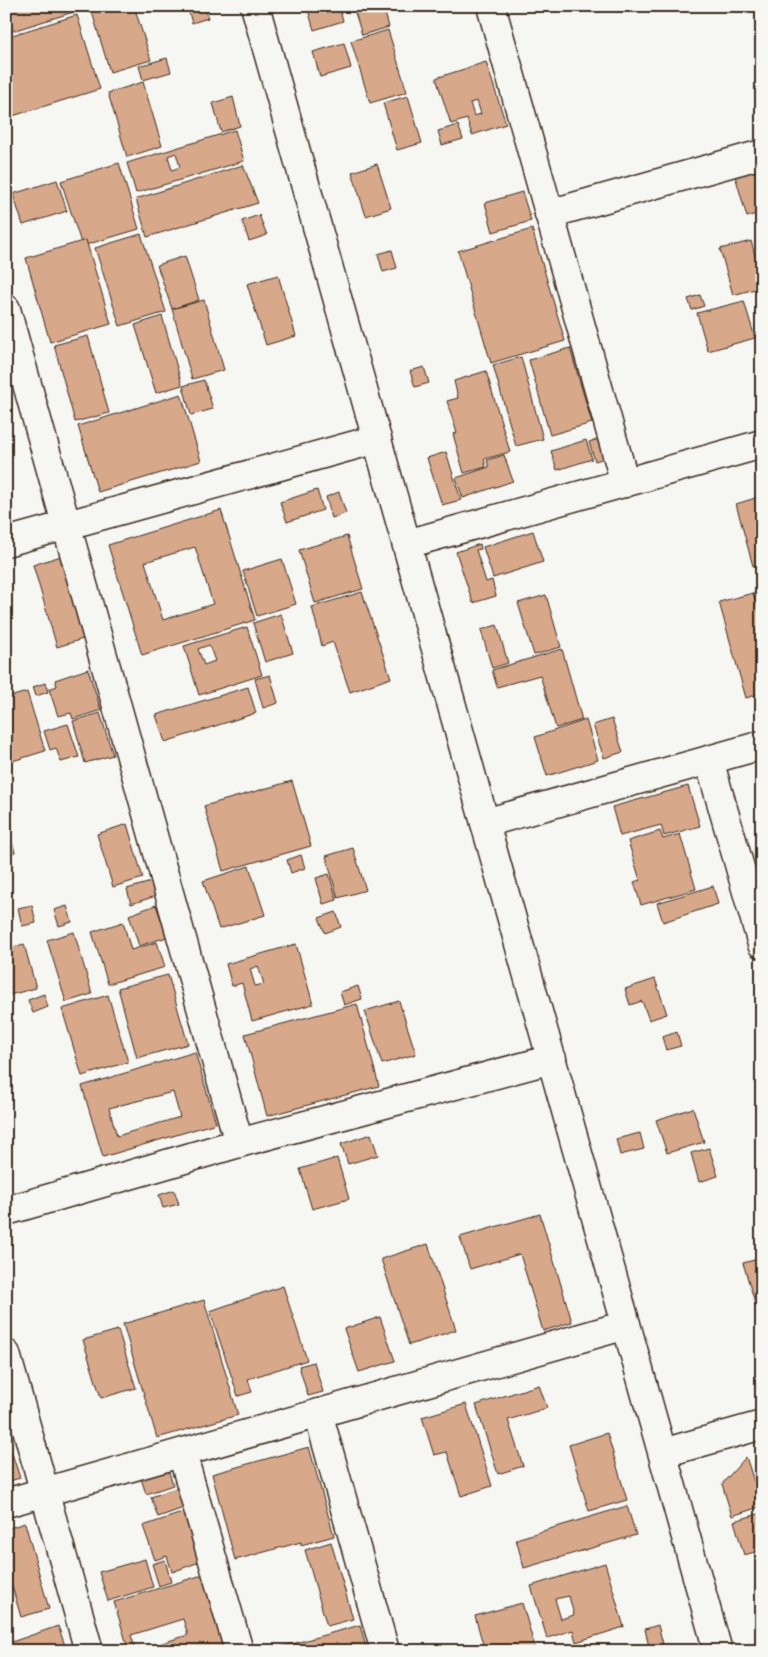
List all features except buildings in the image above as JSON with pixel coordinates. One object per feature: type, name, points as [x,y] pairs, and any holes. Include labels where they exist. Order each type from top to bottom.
[{"type":"street","points":[[255,6],[718,1651]]},
{"type":"street","points":[[490,6],[625,483]]},
{"type":"street","points":[[549,214],[762,154]]},
{"type":"street","points":[[6,309],[239,1143]]},
{"type":"street","points":[[6,542],[377,438]]},
{"type":"street","points":[[406,544],[762,444]]},
{"type":"street","points":[[485,823],[762,745]]},
{"type":"street","points":[[709,760],[762,944]]},
{"type":"street","points":[[6,1211],[239,1143],[552,1059]]},
{"type":"street","points":[[6,1503],[626,1325]]},
{"type":"street","points":[[6,1354],[89,1651]]},
{"type":"street","points":[[318,1414],[385,1651]]},
{"type":"street","points":[[663,1453],[762,1425]]},
{"type":"street","points":[[182,1453],[240,1651]]}]
